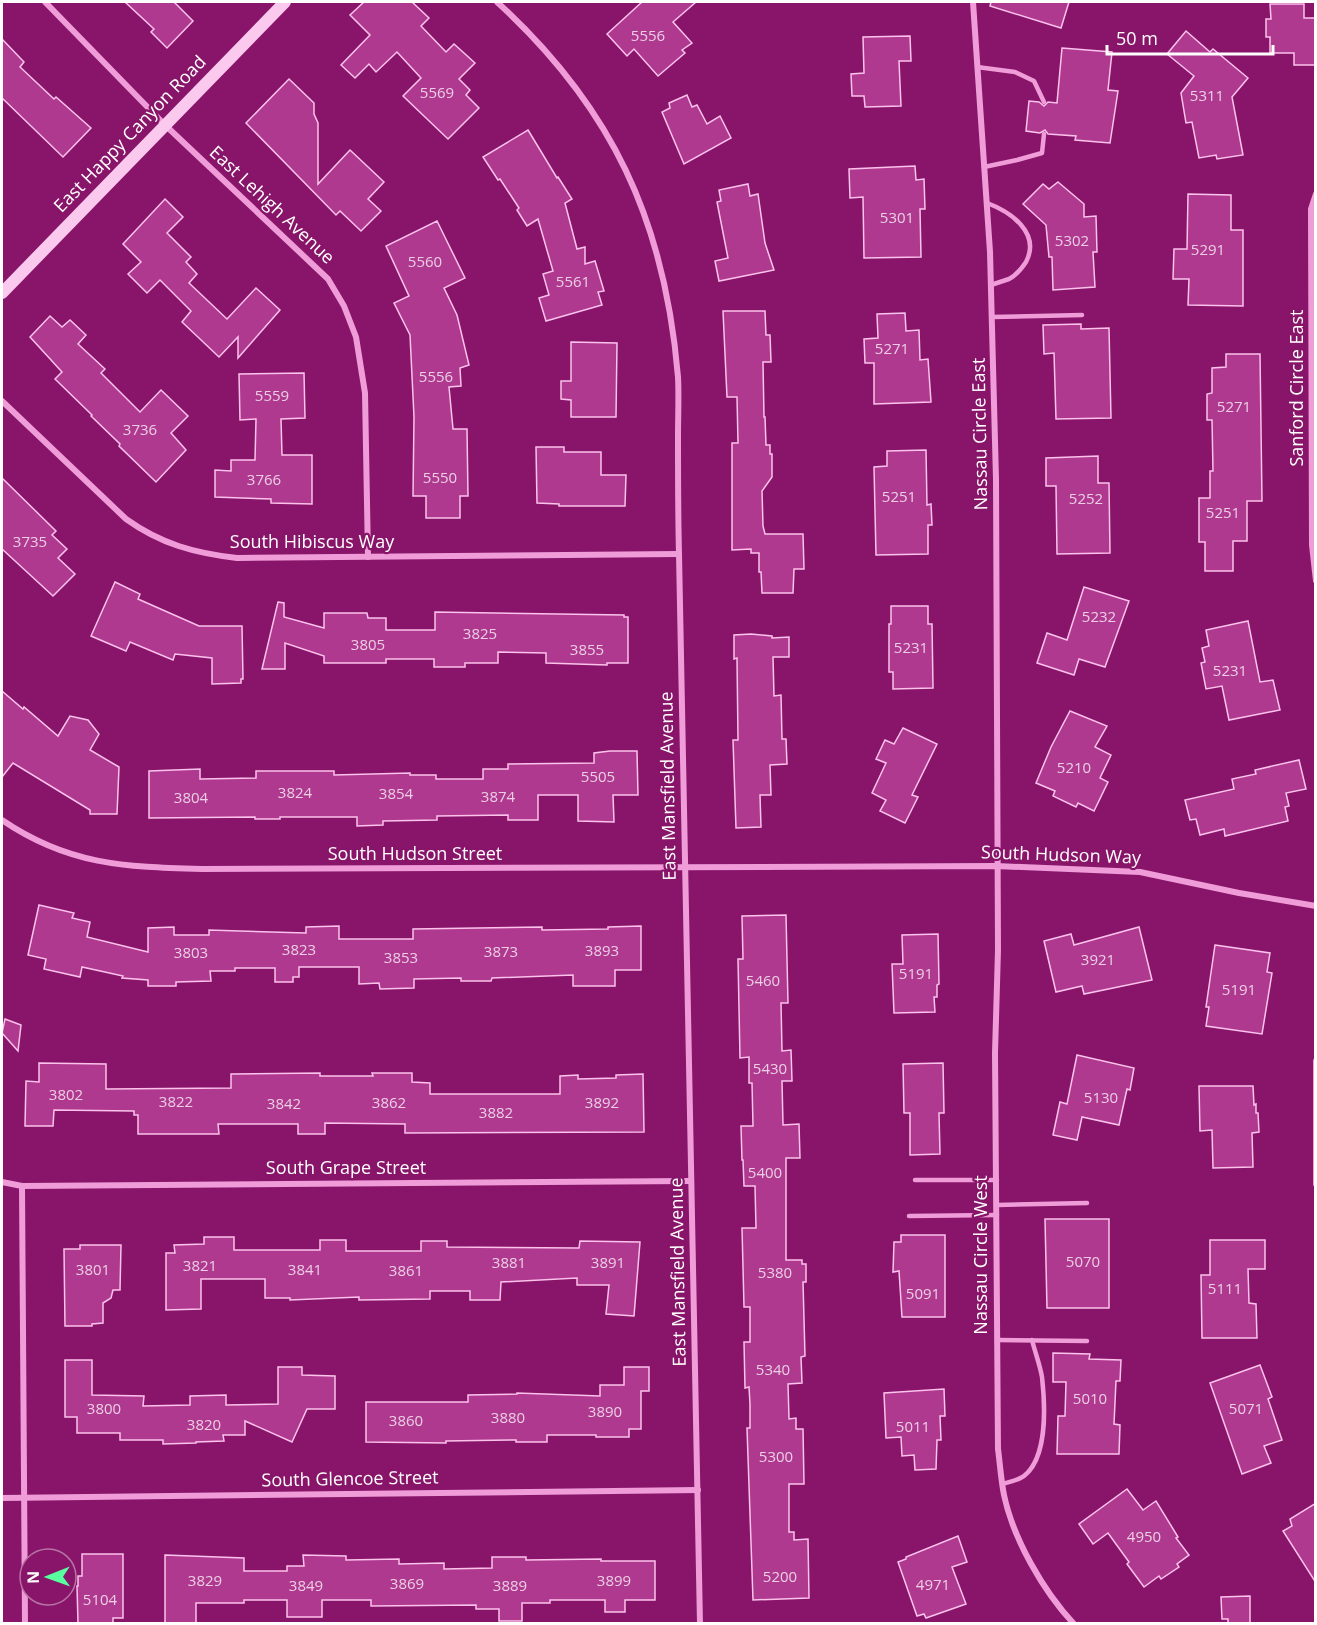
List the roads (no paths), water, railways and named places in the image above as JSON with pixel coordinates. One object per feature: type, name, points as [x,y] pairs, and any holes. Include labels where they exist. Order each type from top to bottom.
[{"type":"street","name":"East Lehigh Avenue","points":[[45,2],[165,125],[328,279],[344,306],[356,337],[365,393],[368,557]]},
{"type":"street","name":"East Happy Canyon Road","points":[[2,292],[285,2]]},
{"type":"street","name":"East Mansfield Avenue","points":[[497,2],[553,57],[585,98],[623,161],[659,258],[669,309],[678,378],[679,554],[700,1623]]},
{"type":"street","name":"Nassau Circle East","points":[[973,2],[987,203],[992,316],[996,479],[996,866]]},
{"type":"street","name":"Sanford Circle East","points":[[1316,194],[1311,209],[1311,221],[1312,545],[1316,581]]},
{"type":"street","name":"South Hibiscus Way","points":[[2,401],[126,519],[146,533],[202,554],[237,558],[679,554]]},
{"type":"street","name":"South Hudson Street","points":[[2,820],[38,842],[63,852],[107,863],[144,867],[839,868]]},
{"type":"street","name":"South Hudson Way","points":[[839,868],[996,866],[1140,872],[1239,893],[1316,906]]},
{"type":"street","name":"Nassau Circle West","points":[[996,866],[998,1449],[1002,1484],[1011,1521],[1033,1567],[1063,1612],[1074,1623]]},
{"type":"street","points":[[1316,1061],[1316,1184]]},
{"type":"street","name":"South Grape Street","points":[[2,1182],[22,1186],[691,1181]]},
{"type":"street","points":[[22,1186],[25,1623]]},
{"type":"street","name":"South Glencoe Street","points":[[2,1498],[698,1490]]},
{"type":"lane","points":[[978,67],[1015,72],[1034,81],[1044,102]]},
{"type":"lane","points":[[984,167],[1042,153],[1044,134]]},
{"type":"lane","points":[[987,203],[998,207],[1019,222],[1029,236],[1030,253],[1024,265],[1011,278],[991,285]]},
{"type":"lane","points":[[992,316],[1082,315]]},
{"type":"lane","points":[[915,1180],[997,1180]]},
{"type":"lane","points":[[997,1205],[1087,1203]]},
{"type":"lane","points":[[909,1216],[997,1215]]},
{"type":"lane","points":[[996,1340],[1087,1341]]},
{"type":"lane","points":[[1002,1484],[1023,1477],[1035,1463],[1041,1443],[1044,1407],[1042,1374],[1032,1340]]}]
